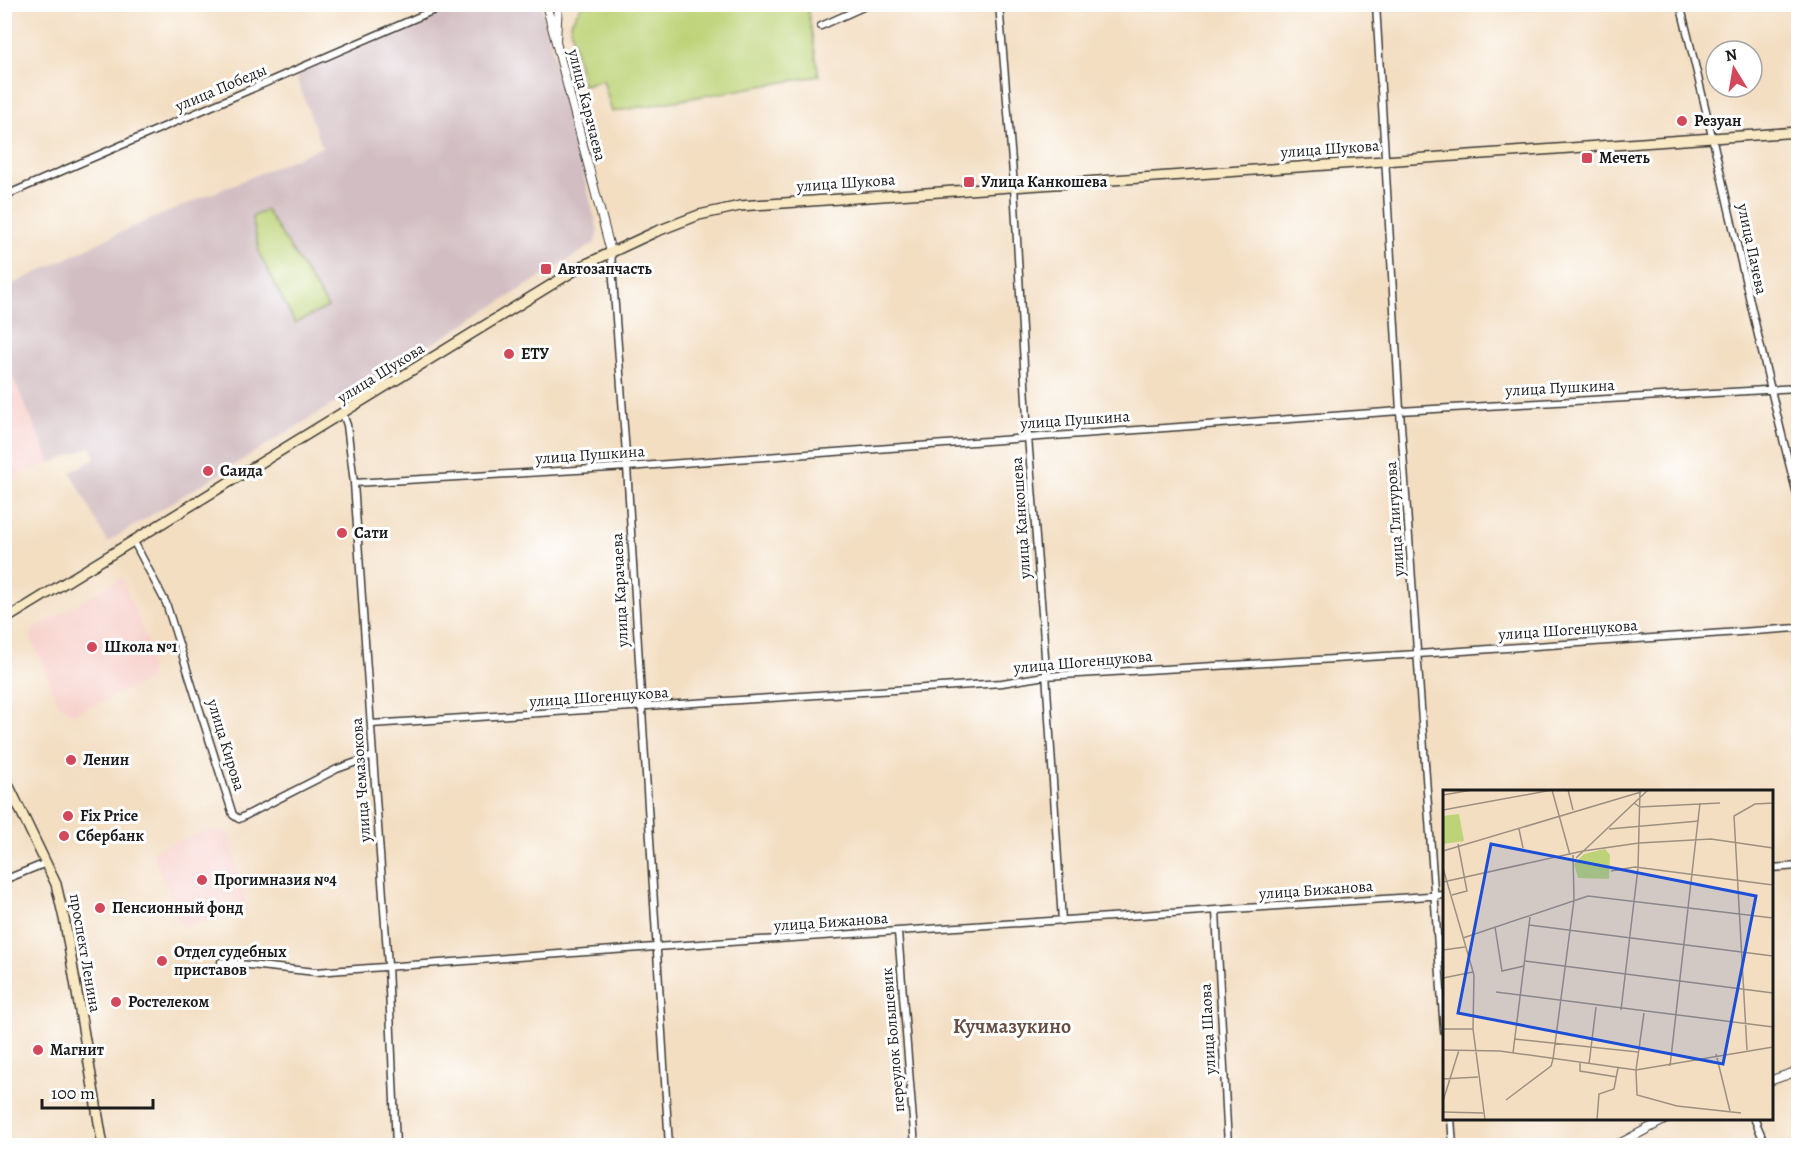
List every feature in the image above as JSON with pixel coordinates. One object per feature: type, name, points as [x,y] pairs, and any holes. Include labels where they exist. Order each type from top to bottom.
[{"type":"main road","name":"улица Шукова","points":[[4,620],[582,266],[699,215],[740,206],[1798,132]]},
{"type":"main road","name":"проспект Ленина","points":[[4,776],[56,884],[65,923],[103,1146]]},
{"type":"street","name":"улица Победы","points":[[4,196],[448,4]]},
{"type":"street","name":"улица Карачаева","points":[[546,4],[611,252],[627,467],[640,708],[669,1146]]},
{"type":"street","points":[[556,40],[558,4]]},
{"type":"street","points":[[821,26],[870,4]]},
{"type":"street","name":"улица Канкошева","points":[[999,4],[1014,186],[1028,437],[1062,921]]},
{"type":"street","name":"улица Тлигурова","points":[[1376,4],[1400,411],[1443,1016]]},
{"type":"street","name":"улица Пачева","points":[[1680,4],[1714,138],[1770,390],[1798,498]]},
{"type":"street","name":"улица Пушкина","points":[[354,483],[627,467],[1400,411],[1798,388]]},
{"type":"street","name":"улица Чемазокова","points":[[343,414],[347,425],[354,483],[388,966],[396,1146]]},
{"type":"street","name":"улица Кирова","points":[[133,540],[166,603],[233,815],[239,819],[337,770],[373,756]]},
{"type":"street","name":"улица Шогенцукова","points":[[371,724],[1002,683],[1045,676],[1798,628]]},
{"type":"street","points":[[4,880],[46,863]]},
{"type":"street","points":[[1773,868],[1798,866]]},
{"type":"street","name":"улица Бижанова","points":[[221,962],[316,972],[655,947],[1443,895]]},
{"type":"street","name":"улица Шаова","points":[[1216,911],[1227,1146]]},
{"type":"street","name":"переулок Большевик","points":[[898,932],[915,1146]]},
{"type":"street","points":[[1773,1080],[1798,1071]]},
{"type":"street","points":[[1451,1120],[1453,1146]]},
{"type":"street","points":[[1615,1146],[1666,1120]]},
{"type":"street","points":[[1754,1120],[1766,1146]]},
{"type":"shaded area","points":[[460,5],[541,5],[598,231],[595,243],[107,542],[71,472],[95,459],[91,447],[51,463],[11,373],[5,376],[5,288],[119,233],[322,147],[295,74]],"holes":[[[267,210],[327,307],[296,323],[253,217]]]},
{"type":"shaded area","points":[[11,373],[51,463],[5,481],[5,376]]},
{"type":"shaded area","name":"Школа №1","points":[[122,578],[153,657],[149,659],[150,680],[73,714],[58,703],[31,637],[34,629]]},
{"type":"shaded area","name":"Прогимназия №4","points":[[208,830],[216,832],[228,830],[248,910],[182,928],[152,851]]},
{"type":"green space","points":[[582,5],[807,5],[819,76],[612,112],[603,80],[583,85],[570,24]]},
{"type":"green space","points":[[266,210],[328,307],[295,323],[260,255],[252,217]]},
{"type":"place","name":"Резуан","points":[[1682,121]]},
{"type":"place","name":"Мечеть","points":[[1587,158]]},
{"type":"place","name":"Улица Канкошева","points":[[969,182]]},
{"type":"place","name":"Автозапчасть","points":[[546,269]]},
{"type":"place","name":"ЕТУ","points":[[509,354]]},
{"type":"place","name":"Саида","points":[[208,471]]},
{"type":"place","name":"Сати","points":[[342,533]]},
{"type":"place","name":"Школа №1","points":[[92,647]]},
{"type":"place","name":"Ленин","points":[[71,760]]},
{"type":"place","name":"Fix Price","points":[[68,816]]},
{"type":"place","name":"Сбербанк","points":[[64,836]]},
{"type":"place","name":"Прогимназия №4","points":[[202,880]]},
{"type":"place","name":"Пенсионный фонд","points":[[100,908]]},
{"type":"place","name":"Отдел судебных приставов","points":[[162,961]]},
{"type":"place","name":"Ростелеком","points":[[116,1002]]},
{"type":"place","name":"Магнит","points":[[38,1050]]},
{"type":"district","name":"Кучмазукино","points":[[1012,1026]]}]
